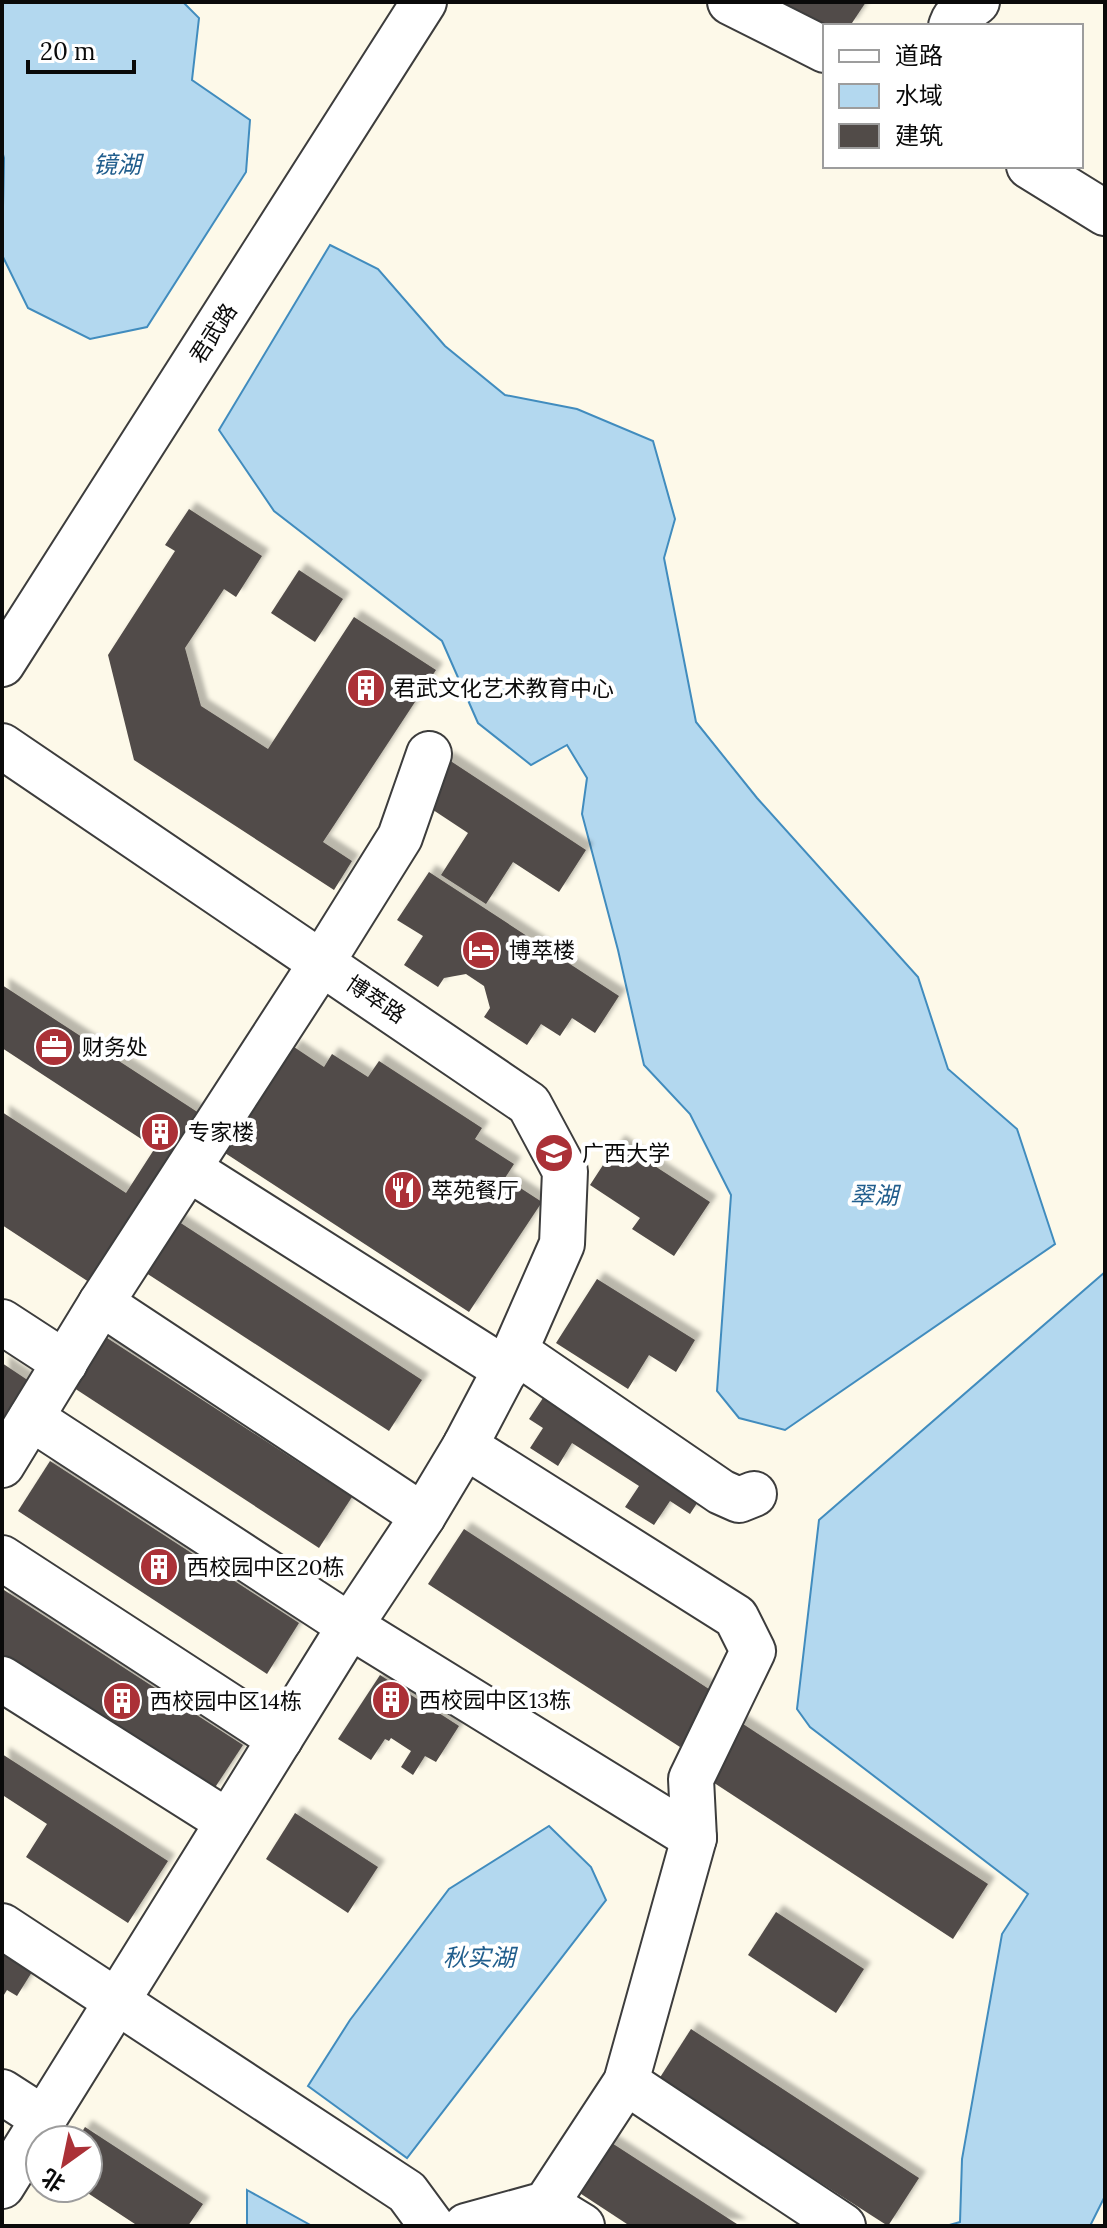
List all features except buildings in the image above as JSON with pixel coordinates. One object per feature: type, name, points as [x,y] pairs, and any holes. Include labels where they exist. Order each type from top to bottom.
[{"type":"street","name":"君武路","points":[[2,664],[424,2]]},
{"type":"street","points":[[730,2],[823,49]]},
{"type":"street","points":[[952,24],[977,2]]},
{"type":"street","points":[[1032,168],[1105,213]]},
{"type":"street","name":"博萃路","points":[[2,746],[529,1104],[565,1171],[562,1244],[510,1360],[465,1446],[2,2186]]},
{"type":"street","points":[[2,1465],[101,1303],[400,837],[429,754]]},
{"type":"street","points":[[189,1169],[510,1360],[721,1492],[739,1500],[754,1494]]},
{"type":"street","points":[[101,1303],[423,1516]]},
{"type":"street","points":[[2,1322],[65,1363]]},
{"type":"street","points":[[31,1418],[350,1626],[694,1838]]},
{"type":"street","points":[[465,1446],[736,1617],[753,1651],[691,1779],[694,1838],[626,2082],[564,2215],[466,2226]]},
{"type":"street","points":[[2,1558],[280,1739]]},
{"type":"street","points":[[2,1679],[228,1822]]},
{"type":"street","points":[[2,1926],[407,2192],[432,2226]]},
{"type":"street","points":[[626,2082],[843,2226]]},
{"type":"street","points":[[2,2092],[44,2119]]},
{"type":"water","name":"镜湖","points":[[2,2],[183,2],[199,18],[192,80],[250,120],[246,172],[147,327],[90,339],[28,308],[2,255]]},
{"type":"water","name":"翠湖","points":[[330,245],[378,269],[445,346],[505,395],[577,409],[653,441],[675,519],[664,558],[696,722],[757,798],[918,977],[948,1069],[1017,1129],[1055,1244],[785,1430],[739,1418],[717,1391],[731,1195],[690,1114],[644,1065],[582,814],[587,778],[567,745],[531,765],[478,723],[442,641],[274,511],[219,430]]},
{"type":"water","points":[[1105,1272],[1105,2196],[1090,2226],[946,2226],[960,2222],[962,2159],[1002,1934],[1028,1894],[810,1727],[797,1709],[819,1520]]},
{"type":"water","name":"秋实湖","points":[[549,1826],[591,1867],[606,1900],[407,2158],[308,2086],[350,2020],[449,1889]]},
{"type":"water","points":[[247,2190],[312,2226],[247,2226]]},
{"type":"place","name":"君武文化艺术教育中心","points":[[366,688]]},
{"type":"place","name":"博萃楼","points":[[481,950]]},
{"type":"place","name":"财务处","points":[[54,1047]]},
{"type":"place","name":"专家楼","points":[[160,1132]]},
{"type":"place","name":"广西大学","points":[[554,1153]]},
{"type":"place","name":"萃苑餐厅","points":[[403,1190]]},
{"type":"place","name":"西校园中区20栋","points":[[159,1567]]},
{"type":"place","name":"西校园中区13栋","points":[[391,1700]]},
{"type":"place","name":"西校园中区14栋","points":[[122,1701]]}]
